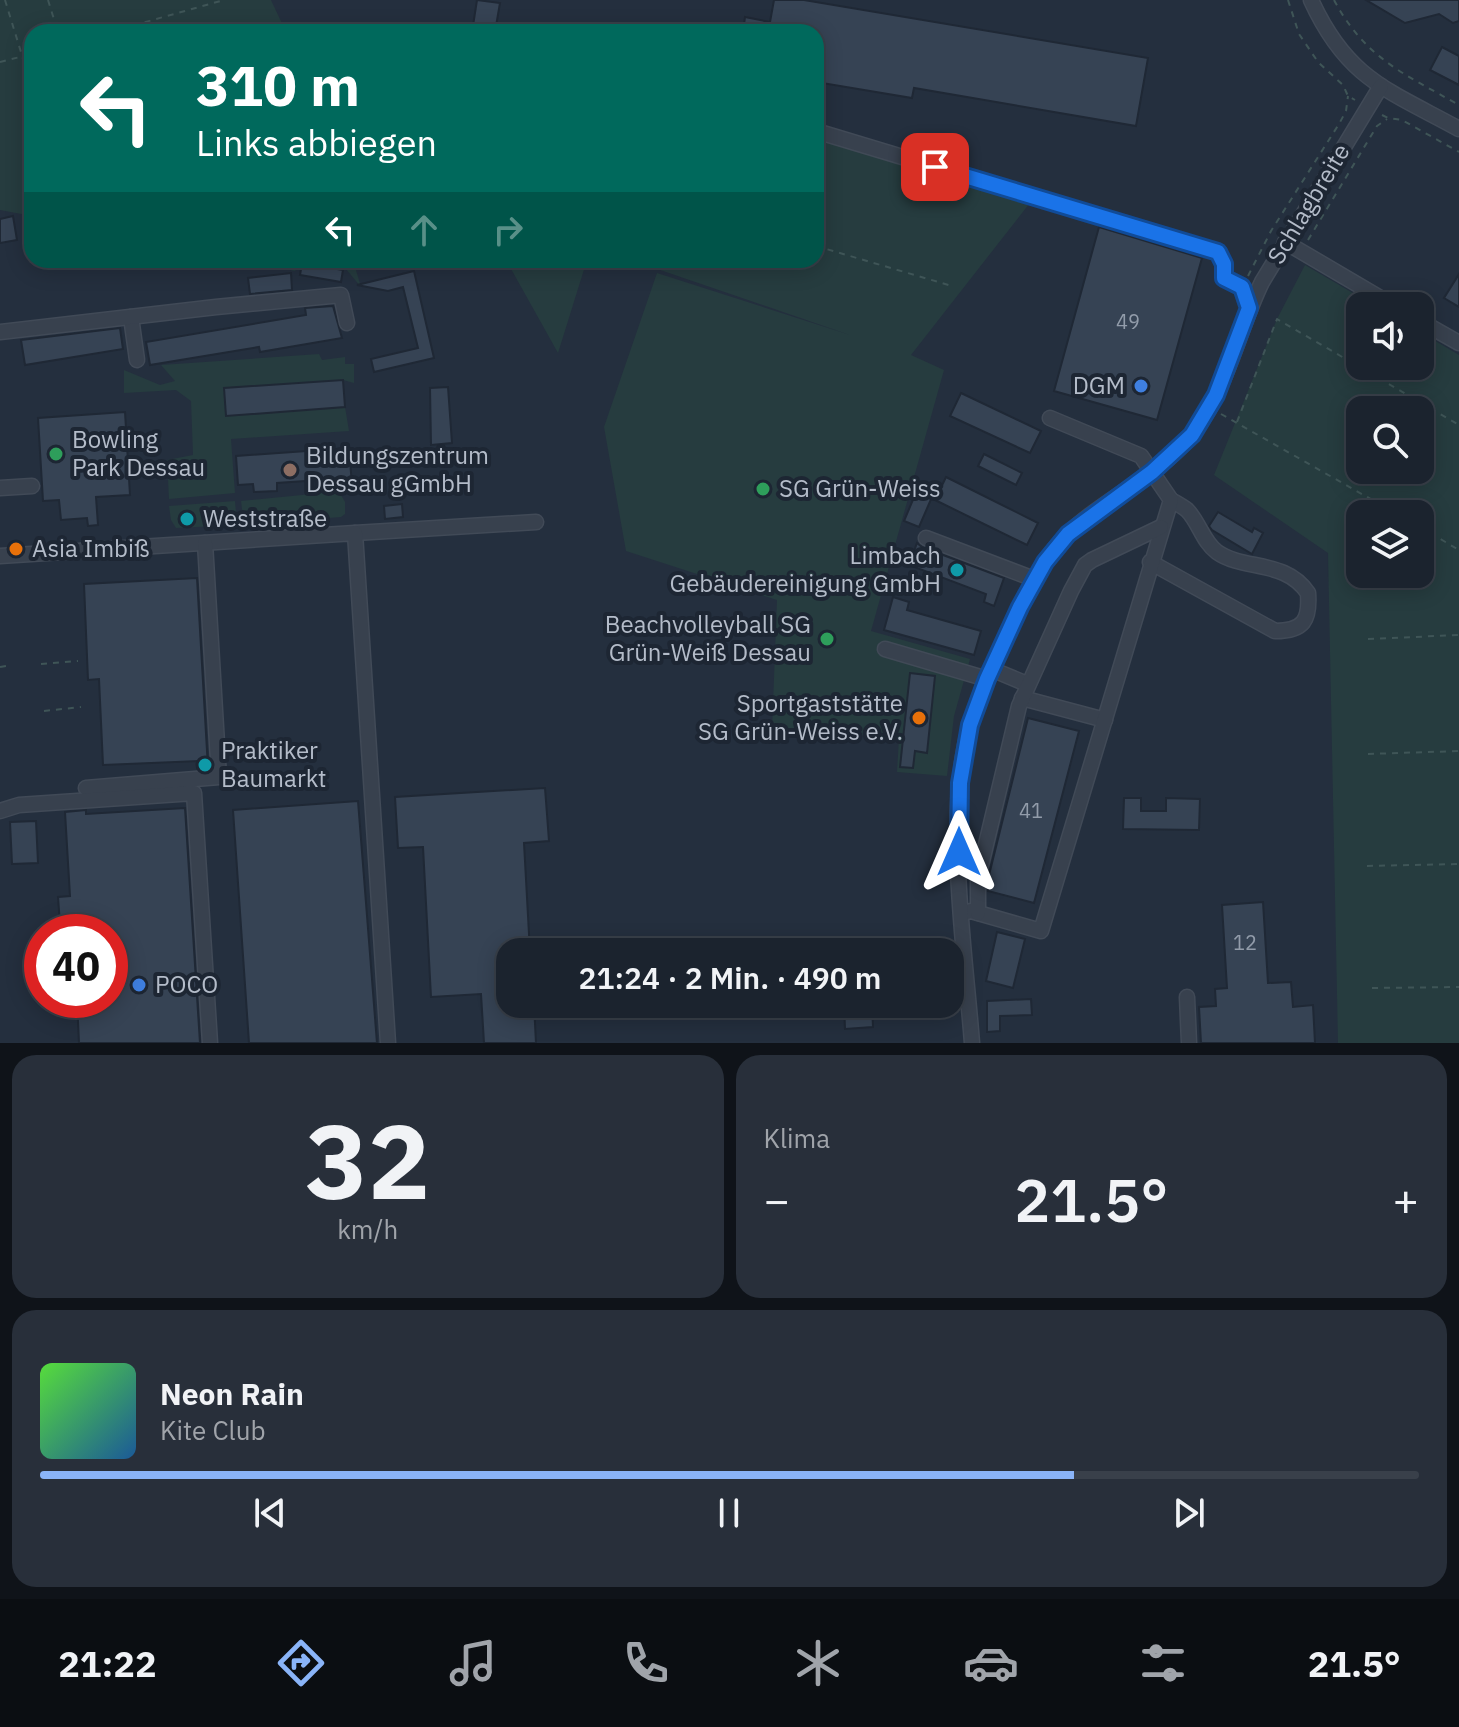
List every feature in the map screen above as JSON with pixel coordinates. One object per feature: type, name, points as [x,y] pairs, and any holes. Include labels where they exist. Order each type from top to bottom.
[{"type":"street","points":[[1311,0],[1327,33],[1361,73],[1459,129]]},
{"type":"street","name":"Schlagbreite","points":[[972,1043],[959,834],[962,761],[970,725],[989,674],[1034,579],[1056,548],[1081,522],[1152,472],[1184,444],[1210,408],[1249,308],[1285,242],[1381,86]]},
{"type":"street","points":[[824,133],[1218,252],[1224,264],[1224,278],[1242,287],[1249,308]]},
{"type":"street","points":[[1285,242],[1370,292]]},
{"type":"street","points":[[0,332],[341,295],[347,323]]},
{"type":"street","points":[[131,317],[137,360]]},
{"type":"street","points":[[1434,329],[1459,343]]},
{"type":"street","points":[[1050,418],[1141,456],[1171,500],[1188,511],[1215,551],[1237,562],[1272,568],[1303,586],[1308,593],[1305,619],[1302,625],[1285,631],[1266,628],[1150,562]]},
{"type":"street","points":[[0,488],[32,486]]},
{"type":"street","points":[[962,913],[978,913],[1041,931],[1171,500]]},
{"type":"street","points":[[0,556],[536,522]]},
{"type":"street","points":[[978,913],[978,878],[1025,691],[1085,565],[1161,527]]},
{"type":"street","points":[[355,533],[388,1043]]},
{"type":"street","points":[[926,538],[1034,579]]},
{"type":"street","points":[[86,788],[219,777],[205,543]]},
{"type":"street","points":[[885,649],[989,674],[1025,691],[1105,720]]},
{"type":"street","points":[[0,811],[19,805],[194,793],[210,1043]]},
{"type":"street","points":[[1187,997],[1189,1043]]},
{"type":"path","points":[[5,0],[24,63]]},
{"type":"path","points":[[48,0],[56,24]]},
{"type":"path","points":[[138,24],[224,0]]},
{"type":"path","points":[[1288,0],[1299,34],[1318,62],[1343,85],[1348,96]]},
{"type":"path","points":[[1334,0],[1355,35],[1368,48],[1392,67],[1459,105]]},
{"type":"path","points":[[0,62],[22,57]]},
{"type":"path","points":[[1302,252],[1377,126],[1388,118],[1402,120],[1459,152]]},
{"type":"path","points":[[824,248],[952,286]]},
{"type":"path","points":[[1373,500],[1237,422],[1277,319],[1459,425]]},
{"type":"path","points":[[1434,535],[1459,550]]},
{"type":"path","points":[[1368,639],[1459,635]]},
{"type":"path","points":[[41,664],[78,661]]},
{"type":"path","points":[[0,667],[6,666]]},
{"type":"path","points":[[44,711],[81,707]]},
{"type":"path","points":[[1368,754],[1459,751]]},
{"type":"path","points":[[1367,866],[1459,864]]},
{"type":"path","points":[[1372,988],[1459,987]]},
{"type":"green space","points":[[0,0],[271,0],[282,24],[24,24],[24,214],[0,210]]},
{"type":"green space","name":"SG Grün-Weiss","points":[[824,128],[1040,190],[911,355],[944,370],[871,631],[970,659],[954,716],[947,776],[897,772],[899,738],[772,730],[777,600],[626,551],[604,427],[657,273],[850,335],[654,268],[824,268]]},
{"type":"green space","points":[[1305,265],[1351,292],[1346,292],[1346,380],[1434,380],[1434,340],[1459,355],[1459,1043],[1338,1043],[1328,553],[1214,475],[1277,319]]},
{"type":"green space","points":[[340,268],[355,268],[361,287],[346,269]]},
{"type":"green space","points":[[510,268],[585,268],[558,353]]},
{"type":"green space","points":[[319,354],[322,360],[345,357],[345,364],[354,364],[354,383],[343,380],[225,388],[227,416],[345,407],[349,431],[231,439],[235,493],[169,499],[167,460],[193,455],[191,401],[176,390],[124,393],[124,370],[160,385],[175,381],[161,365]]},
{"type":"green space","points":[[332,492],[341,495],[345,502],[345,514],[341,517],[244,525],[241,501]]},
{"type":"green space","points":[[235,501],[237,525],[176,528],[171,520],[169,506]]},
{"type":"building","points":[[477,0],[500,3],[496,24],[473,24]]},
{"type":"building","points":[[774,0],[804,0],[1148,58],[1136,126],[914,88],[912,98],[824,83],[824,24],[744,24],[745,17],[770,22]]},
{"type":"building","points":[[1366,0],[1459,0],[1459,21],[1453,23],[1439,14],[1405,23]]},
{"type":"building","points":[[1442,47],[1459,56],[1459,85],[1430,70]]},
{"type":"building","points":[[13,216],[17,240],[0,243],[0,219]]},
{"type":"building","points":[[1099,227],[1202,258],[1157,420],[1054,391]]},
{"type":"building","points":[[301,268],[343,270],[341,282],[300,275]]},
{"type":"building","points":[[414,271],[434,358],[374,372],[371,359],[418,348],[403,287],[388,291],[357,285]]},
{"type":"building","points":[[291,273],[292,290],[250,294],[248,278]]},
{"type":"building","points":[[1459,274],[1459,307],[1444,298]]},
{"type":"building","points":[[333,306],[342,338],[260,352],[259,347],[150,365],[146,342],[306,315],[305,308]]},
{"type":"building","points":[[120,328],[123,349],[25,365],[21,340]]},
{"type":"building","points":[[343,380],[345,407],[226,416],[224,388]]},
{"type":"building","points":[[448,387],[452,443],[431,445],[430,388]]},
{"type":"building","points":[[961,393],[1041,431],[1030,453],[950,416]]},
{"type":"building","points":[[125,412],[130,495],[96,497],[98,525],[88,526],[87,518],[61,520],[59,500],[43,501],[38,418]]},
{"type":"building","points":[[349,448],[352,485],[321,487],[320,480],[277,483],[277,491],[254,492],[253,484],[238,485],[236,456]]},
{"type":"building","points":[[984,454],[1022,473],[1016,485],[978,466]]},
{"type":"building","points":[[946,477],[1038,523],[1027,545],[935,500]]},
{"type":"building","points":[[920,483],[935,490],[919,527],[904,521]]},
{"type":"building","points":[[402,504],[403,517],[385,519],[384,506]]},
{"type":"building","points":[[1218,512],[1252,532],[1254,528],[1263,533],[1252,554],[1212,530],[1209,526]]},
{"type":"building","name":"Limbach Gebäudereinigung GmbH","points":[[917,543],[1004,578],[994,606],[984,602],[986,594],[909,565]]},
{"type":"building","points":[[197,578],[208,768],[200,768],[199,761],[103,765],[99,679],[88,680],[84,584]]},
{"type":"building","points":[[893,597],[909,602],[907,610],[981,631],[974,655],[884,630]]},
{"type":"building","points":[[910,673],[935,676],[927,753],[915,751],[913,768],[900,767]]},
{"type":"building","points":[[1028,718],[1079,731],[1034,903],[988,891],[988,879]]},
{"type":"building","points":[[545,788],[549,841],[524,843],[529,938],[496,938],[496,1018],[535,1018],[536,1043],[484,1043],[481,994],[431,997],[423,847],[398,848],[395,797]]},
{"type":"building","points":[[1124,798],[1141,798],[1141,811],[1166,811],[1166,798],[1200,799],[1199,830],[1123,829]]},
{"type":"building","points":[[358,801],[377,1043],[249,1043],[233,810]]},
{"type":"building","points":[[185,808],[200,1043],[79,1043],[78,1018],[128,1018],[128,914],[59,914],[58,897],[70,896],[65,812],[86,810],[86,814]]},
{"type":"building","points":[[36,821],[38,863],[12,864],[10,822]]},
{"type":"building","points":[[1263,902],[1268,983],[1291,982],[1293,1007],[1313,1005],[1315,1043],[1201,1043],[1199,1007],[1216,1006],[1215,989],[1227,988],[1222,905]]},
{"type":"building","points":[[997,932],[1025,939],[1013,988],[986,981]]},
{"type":"building","points":[[1031,999],[1032,1015],[1000,1016],[1000,1031],[987,1032],[987,1001]]},
{"type":"building","points":[[845,1018],[873,1018],[873,1027],[845,1029]]},
{"type":"place","name":"DGM","points":[[1141,386]]},
{"type":"place","name":"Bowling Park Dessau","points":[[56,454]]},
{"type":"place","name":"Bildungszentrum Dessau gGmbH","points":[[290,470]]},
{"type":"place","name":"SG Grün-Weiss","points":[[763,489]]},
{"type":"place","name":"Weststraße","points":[[187,519]]},
{"type":"place","name":"Asia Imbiß","points":[[16,549]]},
{"type":"place","name":"Limbach Gebäudereinigung GmbH","points":[[957,570]]},
{"type":"place","name":"Beachvolleyball SG Grün-Weiß Dessau","points":[[827,639]]},
{"type":"place","name":"Sportgaststätte SG Grün-Weiss e.V.","points":[[919,718]]},
{"type":"place","name":"Praktiker Baumarkt","points":[[205,765]]},
{"type":"place","name":"POCO","points":[[139,985]]},
{"type":"route","points":[[935,167],[1218,252],[1224,264],[1224,278],[1242,287],[1249,308],[1216,395],[1192,435],[1152,472],[1081,522],[1056,548],[1034,579],[987,679],[970,725],[960,783],[959,852]]}]
